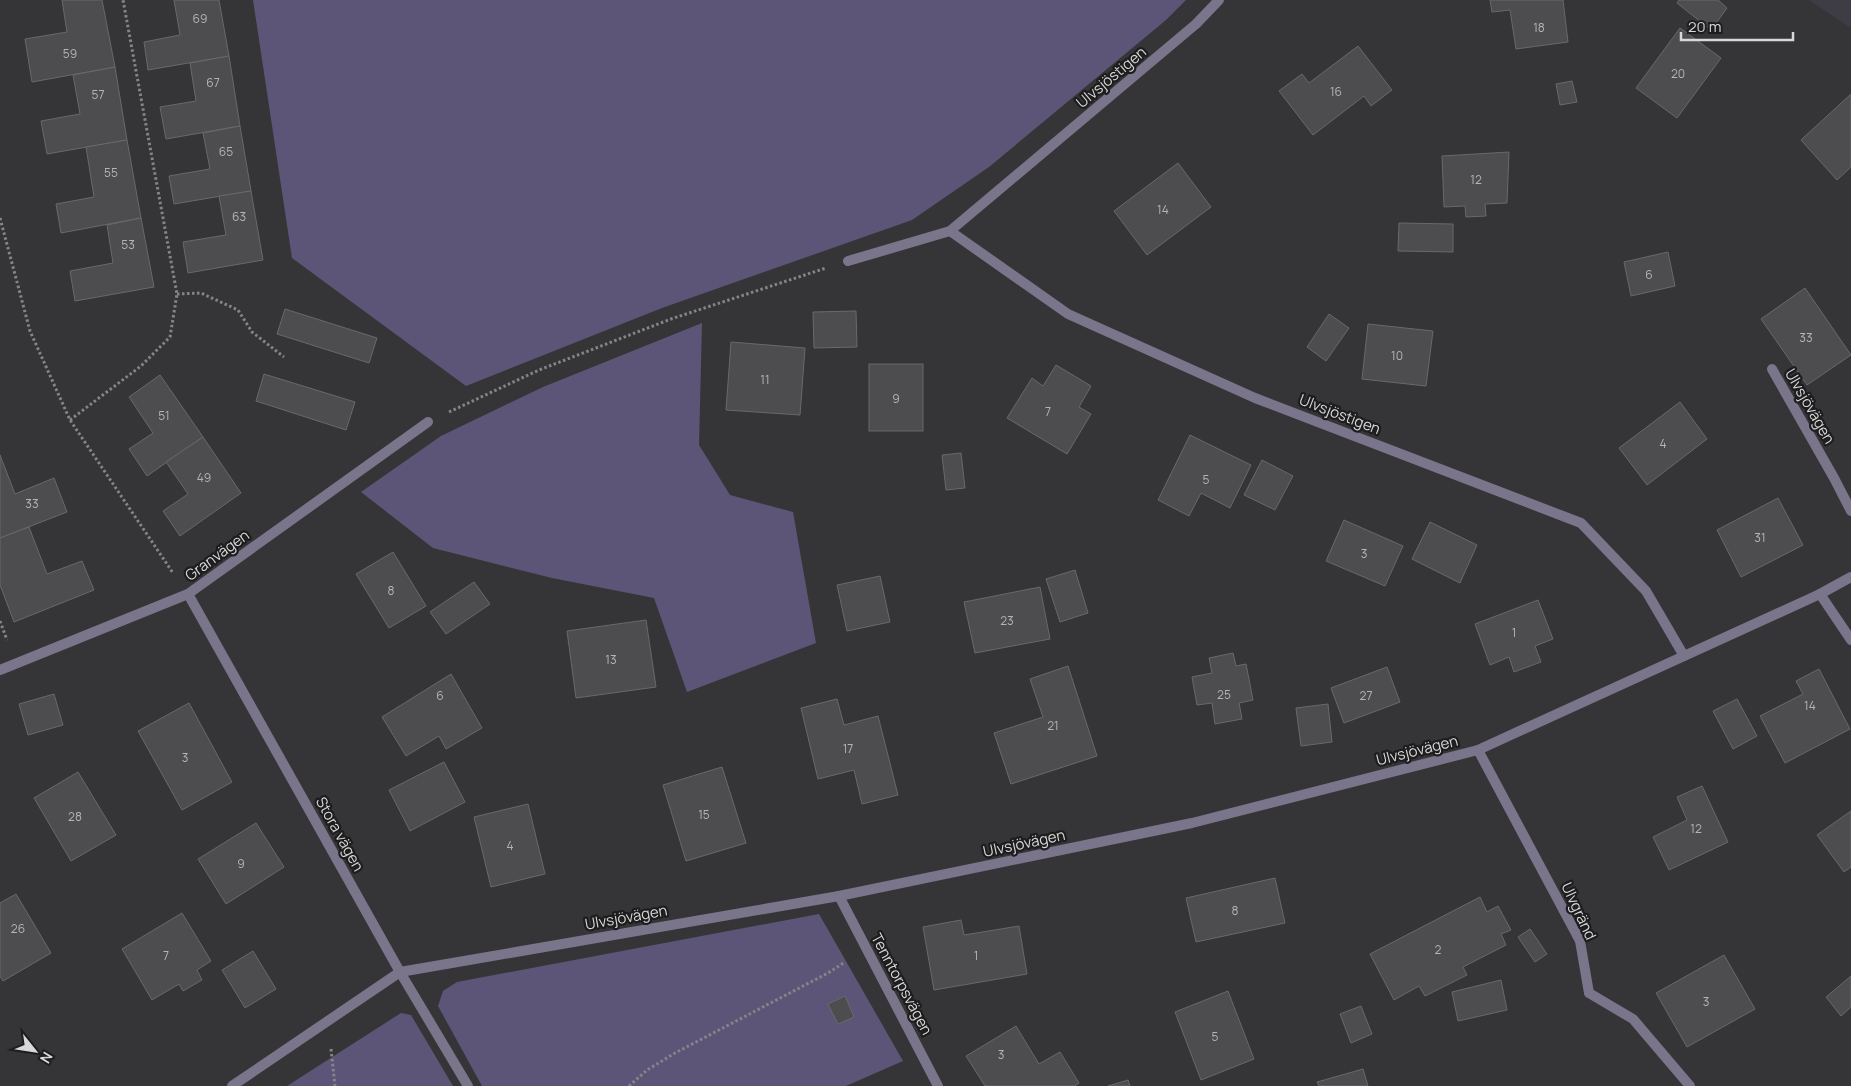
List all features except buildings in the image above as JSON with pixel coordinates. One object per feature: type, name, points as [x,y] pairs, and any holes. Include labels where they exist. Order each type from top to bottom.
[{"type":"street","name":"Ulvsjöstigen","points":[[848,261],[950,231],[1196,24],[1219,0]]},
{"type":"street","name":"Ulvsjöstigen","points":[[950,231],[1068,314],[1255,398],[1581,523],[1646,591],[1684,656]]},
{"type":"street","name":"Ulvsjövägen","points":[[1772,369],[1834,478],[1851,512]]},
{"type":"street","name":"Granvägen","points":[[0,670],[188,594],[428,422]]},
{"type":"street","name":"Ulvsjövägen","points":[[232,1086],[400,972],[839,896],[1192,823],[1478,750],[1820,594],[1851,577]]},
{"type":"street","name":"Stora vägen","points":[[188,594],[400,972],[468,1086]]},
{"type":"street","points":[[1820,594],[1851,640]]},
{"type":"street","name":"Ulvgränd","points":[[1478,750],[1580,941],[1589,993],[1633,1019],[1690,1086]]},
{"type":"street","name":"Tenntorpsvägen","points":[[839,896],[938,1086]]},
{"type":"path","points":[[70,420],[141,366],[170,337],[177,294],[122,0]]},
{"type":"path","points":[[0,218],[30,331],[70,420],[188,594]]},
{"type":"path","points":[[428,422],[539,370],[671,320],[848,261]]},
{"type":"path","points":[[177,294],[201,293],[238,310],[252,332],[284,357]]},
{"type":"path","points":[[629,1086],[647,1070],[675,1053],[828,973],[866,948]]},
{"type":"path","points":[[328,1021],[335,1086]]},
{"type":"shaded area","points":[[253,0],[1186,0],[1166,20],[989,167],[912,220],[662,308],[466,386],[292,258]]},
{"type":"shaded area","points":[[1809,0],[1851,0],[1851,28]]},
{"type":"shaded area","points":[[702,323],[699,445],[730,495],[793,512],[816,643],[687,692],[654,598],[552,578],[433,548],[361,492],[441,436],[543,387]]},
{"type":"shaded area","points":[[819,914],[903,1061],[846,1086],[482,1086],[438,1006],[443,991],[457,982]]},
{"type":"shaded area","points":[[401,1013],[411,1015],[453,1086],[287,1086]]}]
